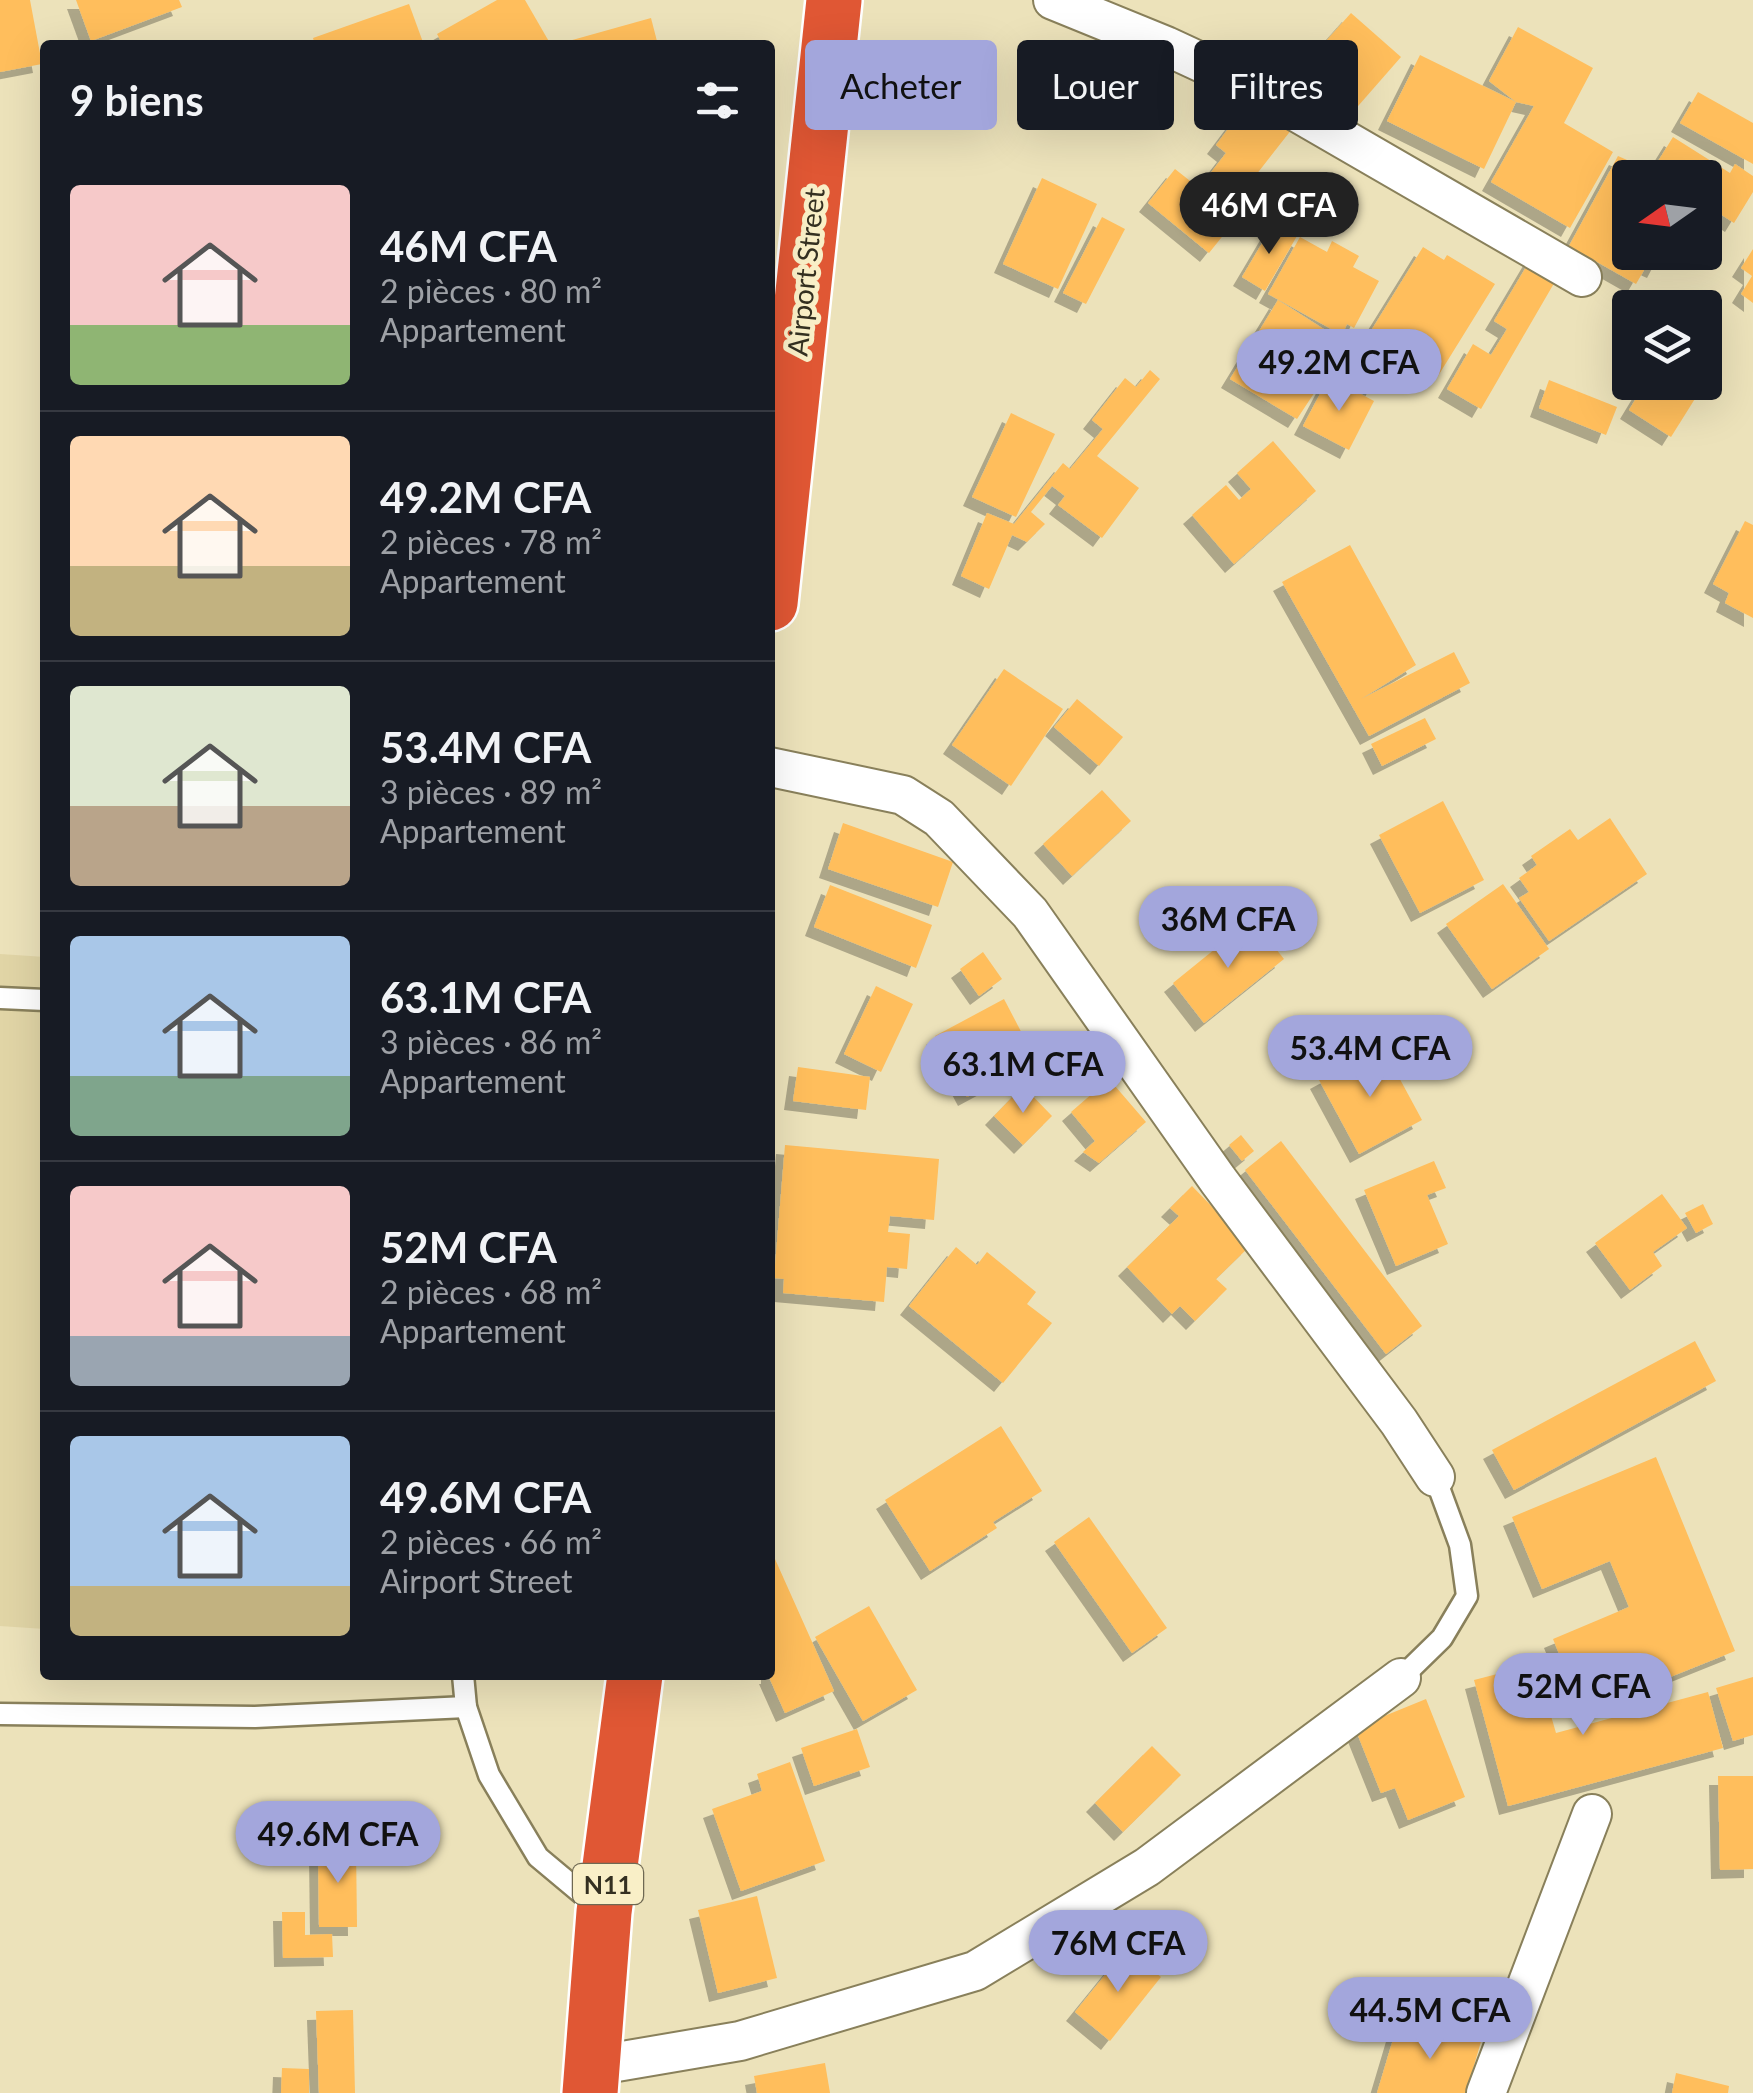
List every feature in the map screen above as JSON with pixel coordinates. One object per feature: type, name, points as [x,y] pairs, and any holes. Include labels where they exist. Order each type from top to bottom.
[{"type":"highway","name":"Airport Street","points":[[775,556],[834,0]]},
{"type":"highway","name":"N11","points":[[591,2080],[604,1912],[634,1680]]},
{"type":"street","points":[[1053,0],[1250,85],[1582,278]]},
{"type":"street","points":[[775,769],[903,795],[939,818],[1030,913],[1218,1180],[1399,1422],[1435,1477]]},
{"type":"street","points":[[591,2080],[975,1972],[1147,1868],[1402,1678]]},
{"type":"street","points":[[1486,2093],[1592,1814]]},
{"type":"lane","points":[[0,998],[40,1000]]},
{"type":"lane","points":[[1402,1678],[1442,1638],[1467,1596],[1460,1544],[1435,1477]]},
{"type":"lane","points":[[463,1680],[466,1706],[490,1776],[538,1857],[604,1912]]},
{"type":"lane","points":[[0,1714],[255,1717],[466,1706]]},
{"type":"shaded area","points":[[0,954],[40,957],[40,1629],[0,1626]]},
{"type":"building","points":[[0,0],[30,0],[40,64],[0,72]]},
{"type":"building","points":[[76,0],[179,0],[182,7],[94,40]]},
{"type":"building","points":[[497,0],[525,0],[548,40],[440,40],[437,34]]},
{"type":"building","points":[[409,4],[422,40],[314,40]]},
{"type":"building","points":[[1351,13],[1401,57],[1358,106],[1358,40],[1327,40]]},
{"type":"building","points":[[651,18],[657,40],[572,40]]},
{"type":"building","points":[[1518,27],[1593,68],[1564,123],[1613,152],[1570,228],[1491,182],[1534,106],[1516,102],[1489,81]]},
{"type":"building","points":[[1420,55],[1516,102],[1484,169],[1387,121]]},
{"type":"building","points":[[1698,92],[1753,123],[1753,164],[1680,123]]},
{"type":"building","points":[[1227,130],[1291,130],[1245,189],[1254,197],[1209,253],[1148,203],[1175,169],[1199,188],[1226,153],[1216,145]]},
{"type":"building","points":[[1673,137],[1709,160],[1659,160]]},
{"type":"building","points":[[1735,164],[1753,176],[1753,192],[1734,223],[1722,215],[1722,168],[1730,173]]},
{"type":"building","points":[[1612,167],[1612,270],[1644,270],[1636,284],[1569,246]]},
{"type":"building","points":[[1042,178],[1097,204],[1058,289],[1003,264]]},
{"type":"building","points":[[1102,217],[1125,229],[1086,304],[1063,293]]},
{"type":"building","points":[[1274,223],[1297,236],[1265,291],[1242,277]]},
{"type":"building","points":[[1300,237],[1327,252],[1332,241],[1359,256],[1353,267],[1379,281],[1354,328],[1347,324],[1342,335],[1268,294]]},
{"type":"building","points":[[1423,247],[1444,260],[1447,255],[1495,284],[1438,376],[1369,334]]},
{"type":"building","points":[[1753,249],[1753,303],[1741,294],[1752,276],[1741,268]]},
{"type":"building","points":[[1532,257],[1560,273],[1481,409],[1447,389],[1473,344],[1491,355],[1507,329],[1494,321]]},
{"type":"building","points":[[1278,300],[1387,364],[1374,388],[1332,366],[1297,419],[1230,379]]},
{"type":"building","points":[[1150,370],[1160,379],[1097,456],[1139,488],[1102,538],[1058,505],[1065,496],[1052,486],[1031,512],[1045,524],[1027,542],[1012,535],[989,589],[961,576],[987,513],[1014,524],[1063,463],[1070,469],[1103,429],[1092,420],[1125,378],[1136,387]]},
{"type":"building","points":[[1329,377],[1374,401],[1349,450],[1303,426]]},
{"type":"building","points":[[1549,380],[1617,407],[1606,435],[1539,408]]},
{"type":"building","points":[[1635,400],[1694,400],[1671,437],[1629,410]]},
{"type":"building","points":[[1011,413],[1055,434],[1016,517],[972,497]]},
{"type":"building","points":[[1273,441],[1316,491],[1234,564],[1192,515],[1226,485],[1239,500],[1251,489],[1237,473]]},
{"type":"building","points":[[1745,521],[1753,525],[1753,618],[1725,603],[1729,593],[1713,584]]},
{"type":"building","points":[[1350,545],[1416,665],[1361,699],[1454,652],[1470,683],[1369,736],[1282,582]]},
{"type":"building","points":[[1004,669],[1063,709],[1011,786],[952,745]]},
{"type":"building","points":[[1077,699],[1123,737],[1099,766],[1054,727]]},
{"type":"building","points":[[1425,718],[1436,739],[1382,766],[1371,744]]},
{"type":"building","points":[[1102,790],[1131,821],[1072,876],[1043,844]]},
{"type":"building","points":[[1443,801],[1484,880],[1420,913],[1379,835]]},
{"type":"building","points":[[1610,818],[1647,874],[1549,941],[1519,898],[1529,892],[1519,878],[1537,865],[1531,856],[1570,829],[1578,840]]},
{"type":"building","points":[[843,823],[953,862],[938,907],[828,869]]},
{"type":"building","points":[[1503,884],[1549,949],[1492,989],[1446,924]]},
{"type":"building","points":[[830,885],[932,925],[916,968],[814,927]]},
{"type":"building","points":[[1252,919],[1284,959],[1204,1023],[1173,983]]},
{"type":"building","points":[[983,952],[1002,979],[979,996],[960,969]]},
{"type":"building","points":[[876,986],[913,1004],[881,1072],[844,1054]]},
{"type":"building","points":[[1004,999],[1036,1060],[967,1097],[935,1036]]},
{"type":"building","points":[[1382,1046],[1422,1120],[1359,1154],[1319,1080]]},
{"type":"building","points":[[798,1067],[870,1077],[866,1110],[793,1101]]},
{"type":"building","points":[[1109,1079],[1146,1122],[1099,1163],[1083,1152],[1095,1141],[1071,1112]]},
{"type":"building","points":[[1023,1086],[1052,1116],[1023,1145],[994,1116]]},
{"type":"building","points":[[1241,1135],[1254,1151],[1242,1161],[1229,1145]]},
{"type":"building","points":[[1281,1141],[1422,1326],[1386,1354],[1245,1170]]},
{"type":"building","points":[[785,1145],[939,1159],[934,1220],[890,1216],[888,1232],[910,1234],[907,1269],[887,1267],[884,1302],[783,1293],[784,1279],[775,1278]]},
{"type":"building","points":[[1434,1161],[1446,1188],[1427,1195],[1448,1244],[1396,1266],[1364,1190]]},
{"type":"building","points":[[1192,1186],[1250,1246],[1216,1279],[1227,1289],[1195,1321],[1180,1306],[1172,1314],[1127,1267],[1179,1216],[1170,1208]]},
{"type":"building","points":[[1662,1194],[1687,1228],[1653,1252],[1662,1266],[1630,1290],[1595,1243]]},
{"type":"building","points":[[1703,1204],[1713,1224],[1696,1233],[1685,1213]]},
{"type":"building","points":[[956,1247],[977,1265],[987,1252],[1036,1292],[1027,1304],[1052,1323],[1003,1383],[909,1306]]},
{"type":"building","points":[[1695,1341],[1716,1381],[1514,1490],[1492,1450]]},
{"type":"building","points":[[1001,1426],[1042,1491],[993,1522],[997,1528],[930,1571],[885,1500]]},
{"type":"building","points":[[1656,1457],[1735,1651],[1583,1712],[1553,1639],[1629,1607],[1610,1561],[1542,1589],[1512,1517]]},
{"type":"building","points":[[1089,1517],[1167,1628],[1132,1653],[1054,1542]]},
{"type":"building","points":[[775,1559],[834,1691],[785,1713],[770,1680],[775,1680]]},
{"type":"building","points":[[869,1606],[917,1690],[863,1721],[815,1637]]},
{"type":"building","points":[[1536,1664],[1556,1733],[1708,1692],[1723,1748],[1508,1806],[1474,1680]]},
{"type":"building","points":[[1753,1677],[1753,1735],[1733,1741],[1716,1688]]},
{"type":"building","points":[[1426,1699],[1465,1797],[1408,1820],[1395,1788],[1381,1793],[1355,1728]]},
{"type":"building","points":[[857,1729],[870,1767],[814,1786],[801,1748]]},
{"type":"building","points":[[1152,1746],[1181,1775],[1123,1832],[1095,1803]]},
{"type":"building","points":[[790,1762],[825,1861],[741,1891],[712,1809],[762,1791],[757,1774]]},
{"type":"building","points":[[1718,1776],[1753,1776],[1753,1869],[1720,1870]]},
{"type":"building","points":[[356,1845],[357,1927],[319,1927],[318,1846]]},
{"type":"building","points":[[757,1896],[777,1978],[718,1993],[698,1910]]},
{"type":"building","points":[[282,1912],[305,1912],[305,1935],[332,1934],[333,1957],[283,1958]]},
{"type":"building","points":[[1126,1949],[1161,1977],[1110,2041],[1075,2012]]},
{"type":"building","points":[[353,2010],[355,2093],[319,2093],[316,2011]]},
{"type":"building","points":[[1436,2024],[1482,2038],[1466,2093],[1377,2093],[1397,2026],[1433,2036]]},
{"type":"building","points":[[825,2063],[830,2093],[757,2093],[754,2076]]},
{"type":"building","points":[[282,2068],[309,2069],[309,2093],[281,2093]]},
{"type":"building","points":[[1676,2073],[1729,2086],[1728,2093],[1672,2093]]}]
